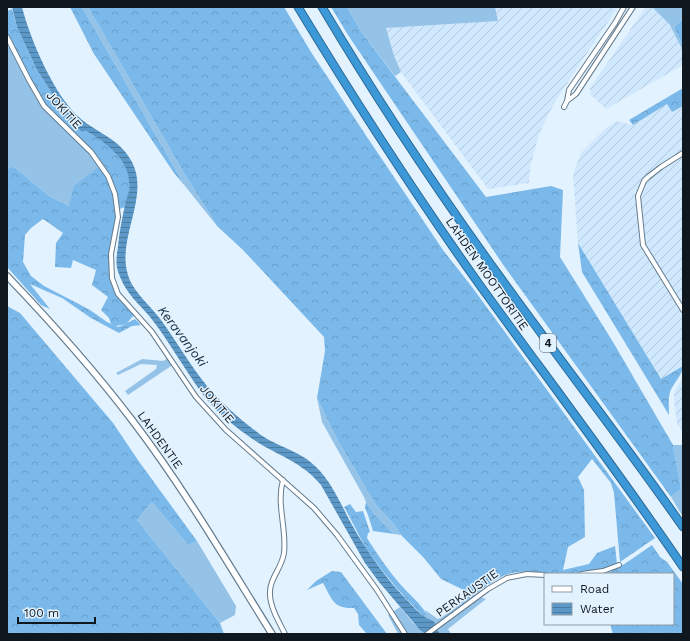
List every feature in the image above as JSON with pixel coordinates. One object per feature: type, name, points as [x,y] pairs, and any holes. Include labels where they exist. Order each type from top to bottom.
[{"type":"highway","name":"LAHDEN MOOTTORITIE","points":[[298,7],[331,62],[429,212],[598,446],[683,567]]},
{"type":"highway","name":"LAHDEN MOOTTORITIE","points":[[322,7],[346,47],[446,201],[538,330],[683,527]]},
{"type":"main road","name":"LAHDENTIE","points":[[7,276],[57,329],[132,420],[185,495],[272,634]]},
{"type":"street","points":[[564,106],[567,101],[569,90],[615,23],[624,7]]},
{"type":"street","points":[[567,101],[576,94],[633,7]]},
{"type":"street","name":"JOKITIE","points":[[7,37],[44,106],[91,152],[108,176],[115,194],[118,217],[111,254],[112,278],[118,294],[152,332],[196,397],[213,417],[314,508],[337,535],[405,634]]},
{"type":"street","points":[[683,153],[651,174],[644,181],[638,196],[643,246],[683,310]]},
{"type":"street","points":[[283,480],[280,491],[284,554],[282,562],[270,586],[270,594],[273,607],[285,634]]},
{"type":"street","points":[[589,573],[603,571],[619,565]]},
{"type":"street","name":"PERKAUSTIE","points":[[427,634],[488,589],[507,578],[527,574],[544,575]]},
{"type":"shaded area","points":[[82,7],[88,7],[184,173],[217,226],[185,186]]},
{"type":"shaded area","points":[[347,7],[495,7],[498,21],[386,28],[394,56],[401,72],[395,76],[362,33]]},
{"type":"shaded area","points":[[495,7],[618,7],[558,97],[548,115],[539,134],[530,168],[529,183],[488,189],[401,72],[385,28],[498,21]]},
{"type":"shaded area","points":[[646,7],[652,7],[670,25],[683,51],[683,65],[606,109],[591,95],[590,88]]},
{"type":"shaded area","points":[[652,7],[683,7],[683,19],[674,27],[683,46],[683,51],[670,25]]},
{"type":"shaded area","points":[[12,45],[101,165],[69,206],[49,196],[13,166],[7,169],[7,48]]},
{"type":"shaded area","points":[[667,104],[672,112],[683,106],[683,366],[661,379],[578,243],[573,174],[581,153],[604,130],[616,121],[633,125]]},
{"type":"shaded area","points":[[170,357],[174,364],[128,395],[125,391],[156,369],[157,365],[141,364],[118,375],[116,373],[142,359],[163,361]]},
{"type":"shaded area","points":[[683,377],[683,432],[677,424],[674,392]]},
{"type":"shaded area","points":[[317,398],[338,441],[376,505],[393,523],[401,535],[394,534],[377,517],[366,502],[322,422]]},
{"type":"shaded area","points":[[673,445],[683,445],[683,517],[671,497],[681,489]]},
{"type":"shaded area","points":[[152,502],[188,545],[197,541],[236,606],[235,615],[220,623],[137,520]]},
{"type":"shaded area","points":[[469,593],[486,599],[448,629],[451,634],[440,634],[435,623],[423,616],[427,615],[425,610],[438,619],[455,608]]},
{"type":"shaded area","points":[[400,607],[413,623],[426,634],[398,634],[388,615]]},
{"type":"green space","points":[[70,7],[82,7],[185,186],[174,173],[94,54]]},
{"type":"green space","points":[[88,7],[284,7],[311,52],[443,250],[472,287],[655,538],[620,562],[614,493],[611,483],[592,459],[578,477],[584,490],[585,537],[568,547],[563,570],[589,564],[597,553],[615,546],[617,564],[597,570],[576,573],[528,572],[508,574],[474,595],[441,579],[376,505],[338,441],[317,398],[325,351],[324,337],[243,250],[217,226],[184,173]]},
{"type":"green space","points":[[331,7],[347,7],[362,33],[486,197],[551,186],[563,190],[560,257],[613,342],[673,445],[681,489],[671,497],[504,266],[348,35]]},
{"type":"green space","points":[[12,9],[17,27],[37,70],[72,124],[82,132],[86,131],[113,150],[119,156],[127,170],[129,189],[125,207],[117,210],[118,217],[111,254],[112,278],[118,294],[135,314],[127,323],[135,319],[141,325],[132,326],[119,333],[91,318],[62,298],[30,284],[50,309],[41,305],[7,267],[7,169],[13,166],[49,196],[69,206],[74,186],[101,165],[44,106],[7,37],[7,11]],"holes":[[[43,219],[63,233],[56,243],[55,267],[71,268],[73,260],[96,270],[92,285],[108,297],[101,310],[109,318],[111,324],[90,310],[44,286],[31,276],[23,262],[25,235],[31,228]]]},
{"type":"green space","points":[[683,19],[683,46],[674,27]]},
{"type":"green space","points":[[683,88],[683,106],[672,112],[667,104],[633,125],[629,120]]},
{"type":"green space","points":[[578,243],[661,379],[683,366],[681,373],[670,392],[669,415],[582,272]]},
{"type":"green space","points":[[7,306],[20,313],[113,423],[140,463],[197,541],[188,545],[152,502],[137,520],[220,623],[224,634],[7,634]]},
{"type":"green space","points":[[366,502],[377,517],[394,534],[373,531],[365,508]]},
{"type":"green space","points":[[350,504],[356,512],[363,511],[370,532],[368,533],[367,538],[391,573],[427,615],[423,616],[397,588],[369,552],[344,507]]},
{"type":"green space","points":[[652,545],[660,557],[667,562],[683,584],[683,634],[613,634],[610,625],[674,625],[674,573],[608,573],[626,563]]},
{"type":"green space","points":[[332,571],[341,572],[387,634],[367,634],[359,625],[358,614],[354,608],[347,608],[337,605],[331,598],[323,583],[307,590],[316,581]]},
{"type":"water","points":[[12,7],[22,7],[37,51],[53,83],[71,109],[81,119],[122,148],[132,162],[137,177],[137,192],[135,208],[127,239],[126,255],[127,271],[136,291],[161,320],[207,386],[224,404],[264,437],[302,456],[321,472],[335,493],[358,536],[380,568],[396,588],[417,610],[436,624],[440,634],[426,634],[420,630],[379,582],[365,563],[321,485],[313,476],[305,469],[257,442],[228,421],[216,410],[194,383],[157,326],[127,290],[119,274],[116,259],[125,203],[129,190],[127,170],[117,154],[110,148],[94,136],[86,131],[82,132],[72,124],[37,70],[17,27]]},
{"type":"water label","name":"Keravanjoki","points":[[183,336]]}]
